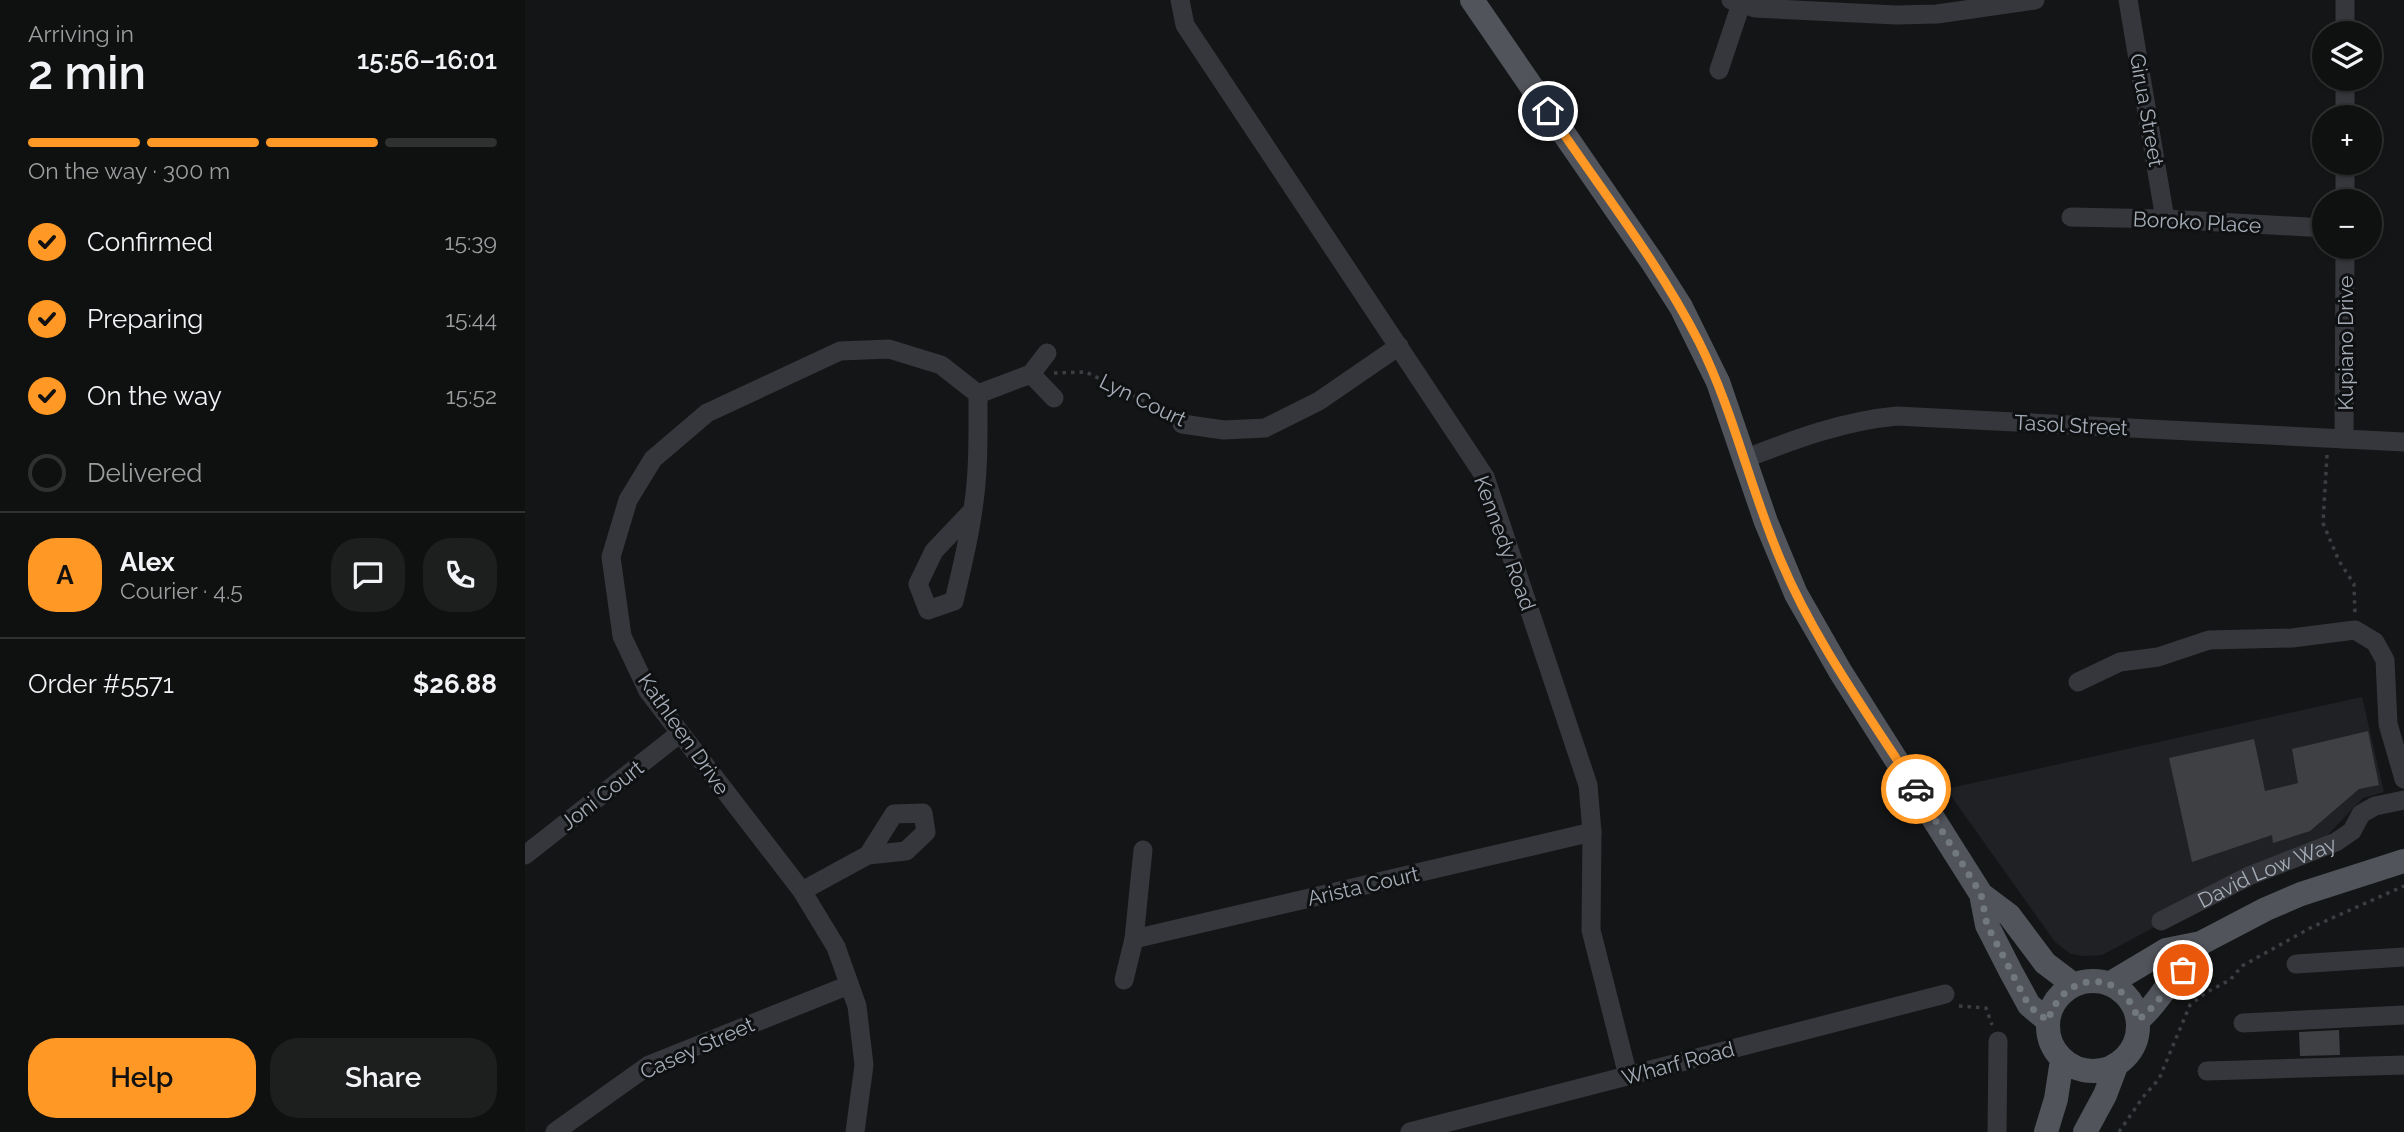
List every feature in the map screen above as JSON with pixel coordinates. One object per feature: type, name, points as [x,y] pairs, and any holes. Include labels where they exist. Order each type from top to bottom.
[{"type":"main road","points":[[1472,0],[1681,307],[1718,382],[1781,562],[1808,615],[1981,894],[2008,915],[2045,963],[2074,985]]},
{"type":"main road","name":"David Low Way","points":[[2109,984],[2167,950],[2201,943],[2301,894],[2404,861]]},
{"type":"main road","points":[[1981,894],[1987,925],[2011,972],[2029,1006],[2048,1021]]},
{"type":"main road","name":"David Low Way","points":[[2138,1020],[2151,1011],[2201,943]]},
{"type":"main road","points":[[2097,981],[2120,989],[2128,998],[2138,1020],[2138,1033],[2127,1057],[2116,1066],[2103,1071],[2088,1072],[2074,1068],[2062,1060],[2053,1048],[2048,1035],[2052,1006],[2061,994],[2074,985],[2097,981]]},
{"type":"main road","points":[[2046,1132],[2056,1099],[2062,1060]]},
{"type":"main road","points":[[2085,1132],[2105,1095],[2116,1066]]},
{"type":"street","name":"Kennedy Road","points":[[1180,0],[1185,25],[1485,477],[1588,785],[1593,832],[1591,930],[1628,1076]]},
{"type":"street","points":[[1719,70],[1736,2],[1769,9],[1918,15],[2035,0]]},
{"type":"street","name":"Girua Street","points":[[2128,0],[2165,219]]},
{"type":"street","points":[[2345,0],[2345,21]]},
{"type":"street","name":"Boroko Place","points":[[2071,217],[2312,227]]},
{"type":"street","name":"Kupiano Drive","points":[[2336,439],[2344,259]]},
{"type":"street","name":"Lyn Court","points":[[1182,424],[1224,429],[1265,428],[1319,401],[1399,346]]},
{"type":"street","name":"Kathleen Drive","points":[[855,1132],[864,1065],[857,1006],[835,947],[802,891],[648,691],[622,636],[611,557],[628,500],[653,458],[707,413],[840,351],[889,349],[941,365],[978,394]]},
{"type":"street","points":[[973,510],[933,551],[918,584],[928,610],[954,601],[973,510],[978,458],[978,394],[1031,374],[1047,353]]},
{"type":"street","points":[[1031,374],[1054,398]]},
{"type":"street","name":"Tasol Street","points":[[1744,458],[1833,427],[1866,419],[1898,416],[2404,442]]},
{"type":"street","points":[[2078,682],[2120,662],[2158,657],[2209,640],[2292,638],[2355,630],[2375,642],[2385,660],[2388,724],[2404,779]]},
{"type":"street","name":"Joni Court","points":[[525,855],[679,734]]},
{"type":"street","name":"David Low Way","points":[[2161,921],[2249,876],[2336,842],[2352,831],[2361,814],[2375,806],[2404,800]]},
{"type":"street","name":"Arista Court","points":[[1134,939],[1593,832]]},
{"type":"street","points":[[1124,980],[1134,939],[1143,850]]},
{"type":"street","points":[[802,891],[868,855]]},
{"type":"street","points":[[2296,964],[2404,957]]},
{"type":"street","name":"Casey Street","points":[[555,1132],[649,1065],[849,985]]},
{"type":"street","name":"Wharf Road","points":[[1410,1132],[1945,994]]},
{"type":"street","points":[[2243,1023],[2404,1015]]},
{"type":"street","points":[[1997,1132],[1998,1041]]},
{"type":"street","points":[[2207,1071],[2404,1065]]},
{"type":"path","name":"Lyn Court","points":[[1031,374],[1086,372],[1167,412],[1182,424]]},
{"type":"path","points":[[2336,439],[2323,523],[2339,561],[2354,584],[2355,630]]},
{"type":"path","points":[[2119,1132],[2159,1079],[2190,1006],[2207,992],[2229,980],[2242,966],[2312,927],[2404,886]]},
{"type":"path","points":[[1945,994],[1954,1005],[1986,1008],[1998,1041]]},
{"type":"shaded area","points":[[2362,697],[2384,792],[2363,798],[2324,839],[2151,919],[2155,927],[2102,955],[2071,954],[2055,942],[1946,789]]},
{"type":"building","points":[[2368,731],[2379,785],[2359,789],[2310,831],[2273,843],[2272,835],[2192,862],[2169,758],[2254,739],[2265,791],[2298,783],[2292,749]]},
{"type":"building","points":[[2339,1030],[2340,1055],[2300,1056],[2299,1032]]},
{"type":"way so far","points":[[1916,789],[1981,894],[1987,925],[2029,1006],[2048,1021],[2052,1006],[2061,994],[2074,985],[2097,981],[2120,989],[2135,1008],[2138,1020],[2151,1011],[2183,970]]},
{"type":"route","points":[[1548,111],[1681,307],[1718,382],[1766,522],[1796,594],[1840,671],[1916,789]]}]
